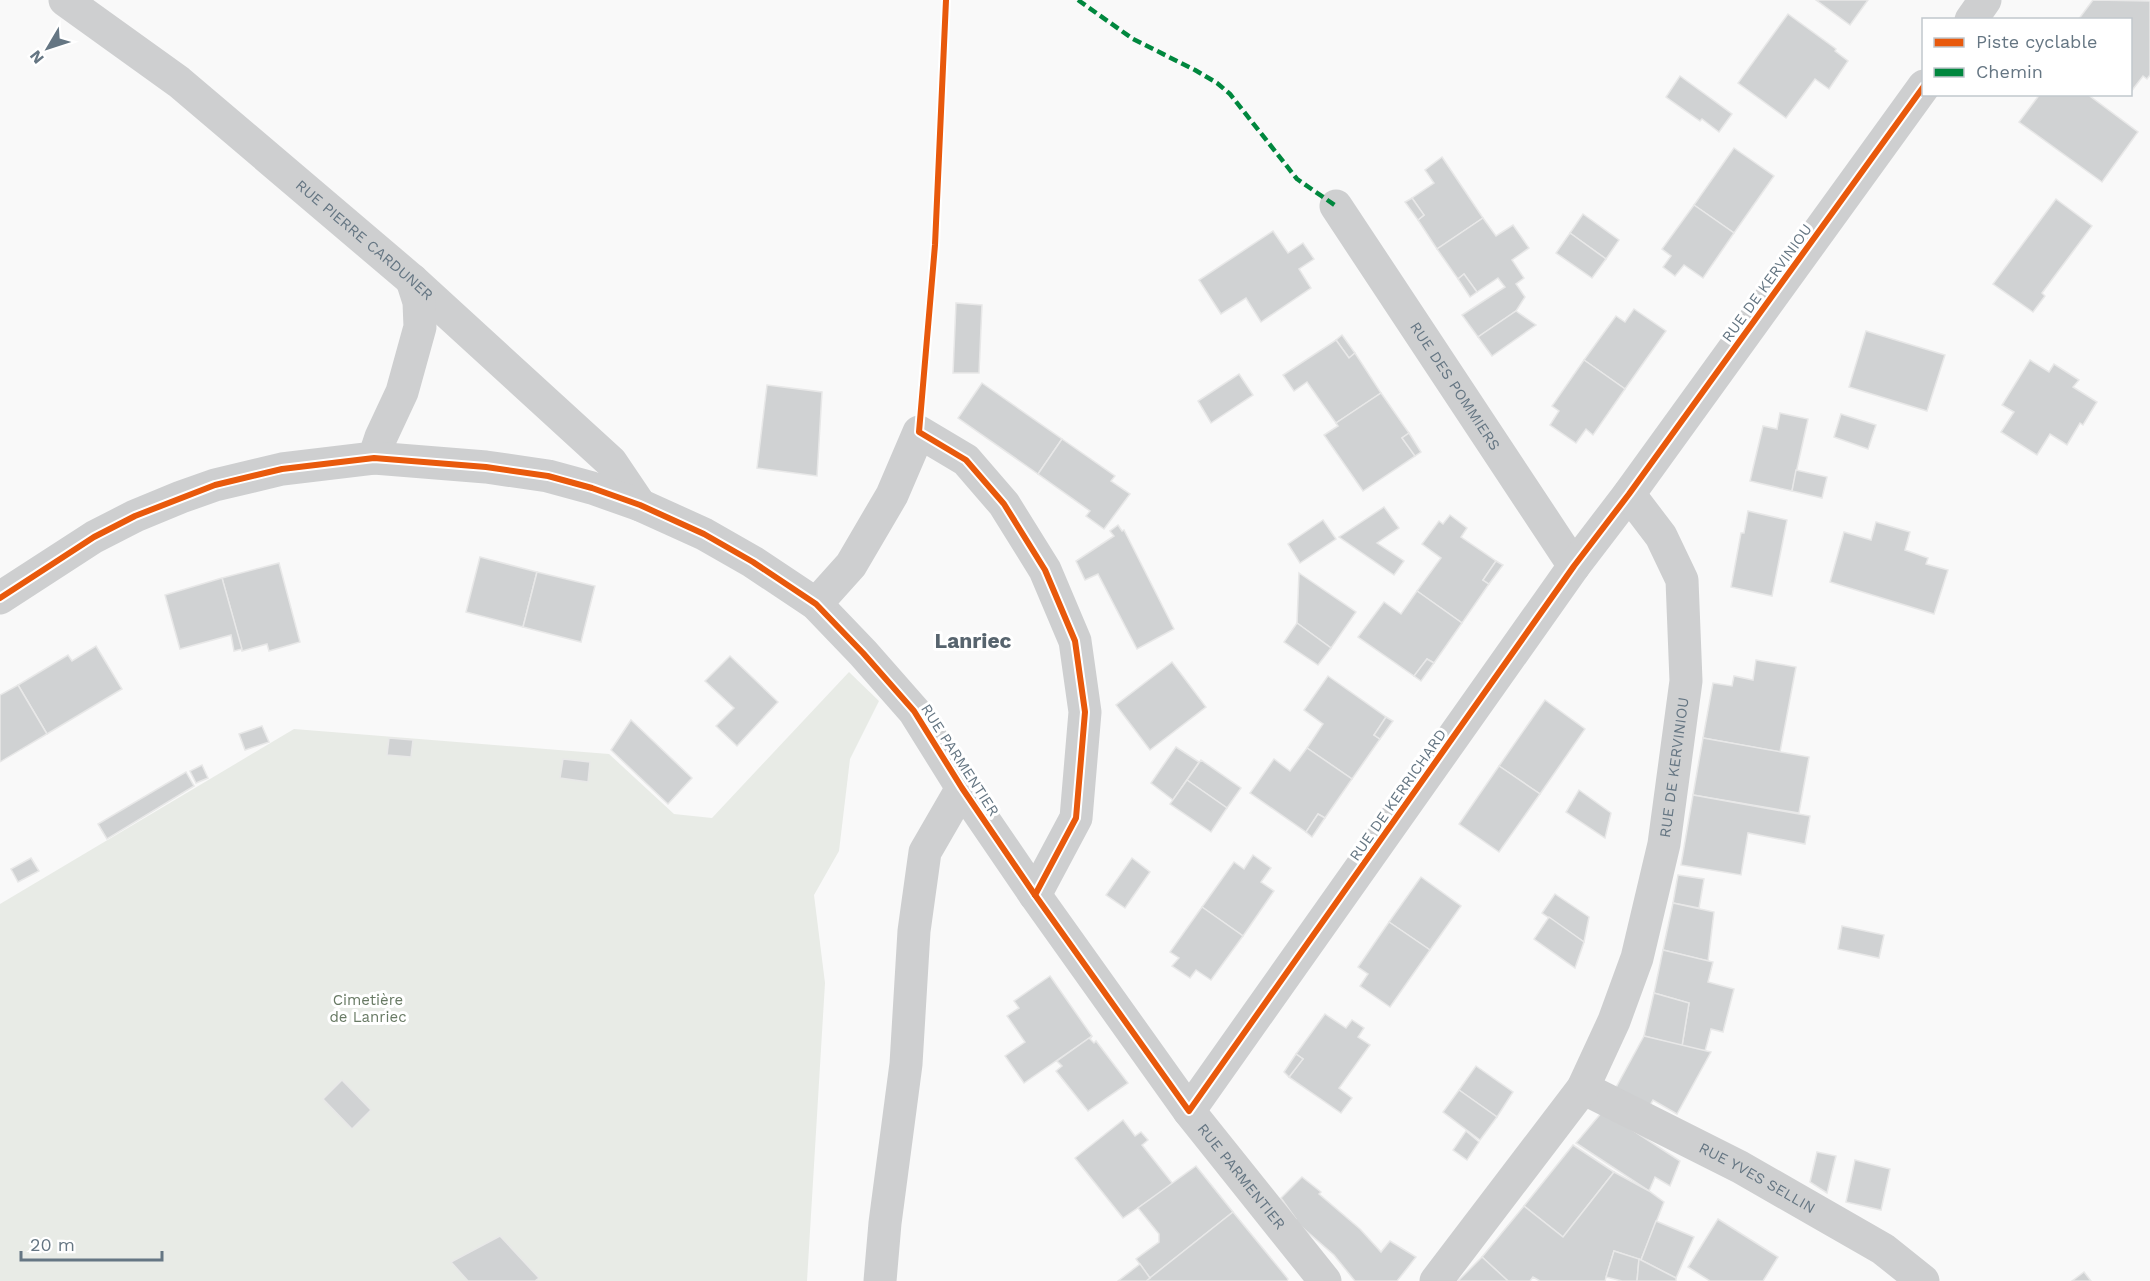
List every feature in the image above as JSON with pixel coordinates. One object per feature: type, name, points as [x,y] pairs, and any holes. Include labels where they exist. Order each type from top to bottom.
[{"type":"street","name":"RUE PIERRE CARDUNER","points":[[65,0],[179,82],[412,280],[611,462],[640,505]]},
{"type":"street","points":[[1972,18],[1985,0]]},
{"type":"street","name":"RUE DE KERVINIOU","points":[[1436,1281],[1583,1088],[1614,1021],[1637,958],[1665,844],[1686,681],[1682,579],[1661,536],[1629,494],[1922,87]]},
{"type":"street","name":"RUE DES POMMIERS","points":[[1336,206],[1574,566]]},
{"type":"street","points":[[374,458],[402,392],[420,327],[419,302],[412,280]]},
{"type":"street","points":[[816,604],[851,565],[892,495],[919,432],[966,460],[1004,504],[1045,570],[1075,641],[1085,712],[1076,818],[1035,895]]},
{"type":"street","name":"RUE PARMENTIER","points":[[0,598],[94,537],[135,516],[181,497],[226,482],[282,469],[374,458],[486,467],[548,476],[640,505],[704,534],[753,562],[816,604],[914,711],[962,788],[1035,895],[1189,1111],[1325,1281]]},
{"type":"street","name":"RUE DE KERRICHARD","points":[[1189,1111],[1574,566],[1629,494]]},
{"type":"street","points":[[880,1281],[885,1223],[906,1064],[914,931],[925,852],[962,788]]},
{"type":"street","name":"RUE YVES SELLIN","points":[[1583,1088],[1740,1167],[1883,1249],[1923,1281]]},
{"type":"green space","name":"Cimetière de Lanriec","points":[[849,672],[879,701],[850,759],[839,851],[814,895],[825,983],[807,1281],[0,1281],[0,904],[294,729],[609,754],[674,814],[712,818]]},
{"type":"building","points":[[1816,0],[1868,0],[1850,25]]},
{"type":"building","points":[[2093,0],[2150,1],[2150,75],[2147,79],[2143,76],[2132,90],[2132,18],[2080,18]]},
{"type":"building","points":[[1788,14],[1836,49],[1835,51],[1848,61],[1829,89],[1815,79],[1786,118],[1738,83]]},
{"type":"building","points":[[1680,76],[1732,114],[1719,132],[1666,97]]},
{"type":"building","points":[[2038,96],[2090,96],[2138,132],[2102,182],[2019,122]]},
{"type":"building","points":[[1734,148],[1774,176],[1734,233],[1694,205]]},
{"type":"building","points":[[1442,157],[1483,218],[1437,249],[1418,220],[1424,215],[1412,198],[1434,183],[1425,170]]},
{"type":"building","points":[[1412,198],[1424,215],[1418,220],[1405,202]]},
{"type":"building","points":[[2056,199],[2092,226],[2042,293],[2045,296],[2033,312],[1993,284]]},
{"type":"building","points":[[1694,205],[1734,233],[1703,278],[1684,265],[1675,276],[1663,267],[1671,256],[1662,249]]},
{"type":"building","points":[[1583,214],[1619,240],[1606,259],[1570,233]]},
{"type":"building","points":[[1483,218],[1496,236],[1513,225],[1529,248],[1512,260],[1524,278],[1516,284],[1525,297],[1516,311],[1478,337],[1462,315],[1505,287],[1498,278],[1477,292],[1464,274],[1458,279],[1437,249]]},
{"type":"building","points":[[1273,231],[1288,253],[1303,243],[1314,259],[1299,269],[1311,288],[1261,322],[1246,298],[1221,314],[1199,280]]},
{"type":"building","points":[[1570,233],[1606,259],[1592,278],[1556,253]]},
{"type":"building","points":[[1464,274],[1477,292],[1470,297],[1458,279]]},
{"type":"building","points":[[956,303],[982,305],[979,373],[953,373]]},
{"type":"building","points":[[1634,309],[1666,331],[1625,389],[1584,360],[1616,316],[1625,322]]},
{"type":"building","points":[[1516,311],[1536,325],[1492,356],[1478,337]]},
{"type":"building","points":[[1866,331],[1945,355],[1927,411],[1849,387]]},
{"type":"building","points":[[1342,335],[1355,353],[1349,358],[1336,340]]},
{"type":"building","points":[[1336,340],[1349,358],[1355,353],[1381,393],[1336,423],[1307,382],[1294,391],[1283,375]]},
{"type":"building","points":[[1584,360],[1625,389],[1593,435],[1586,429],[1576,443],[1550,425],[1559,411],[1552,406]]},
{"type":"building","points":[[2030,360],[2049,372],[2054,364],[2079,380],[2073,387],[2097,402],[2083,425],[2080,423],[2067,445],[2050,434],[2037,455],[2001,432],[2014,412],[2002,405]]},
{"type":"building","points":[[1239,374],[1253,395],[1211,423],[1198,401]]},
{"type":"building","points":[[982,383],[1062,439],[1038,474],[958,418]]},
{"type":"building","points":[[767,385],[822,392],[817,476],[757,468]]},
{"type":"building","points":[[1381,393],[1409,433],[1402,438],[1415,456],[1363,491],[1324,435],[1338,426],[1336,423]]},
{"type":"building","points":[[1780,413],[1808,419],[1792,491],[1750,481],[1763,426],[1777,429]]},
{"type":"building","points":[[1841,414],[1876,425],[1868,449],[1834,437]]},
{"type":"building","points":[[1409,433],[1421,452],[1415,456],[1402,438]]},
{"type":"building","points":[[1062,439],[1115,476],[1111,481],[1130,494],[1104,529],[1086,516],[1090,511],[1038,474]]},
{"type":"building","points":[[1796,470],[1827,477],[1822,498],[1792,491]]},
{"type":"building","points":[[1384,507],[1399,528],[1377,543],[1404,561],[1394,575],[1339,537]]},
{"type":"building","points":[[1748,511],[1787,520],[1772,596],[1731,587],[1741,533],[1744,533]]},
{"type":"building","points":[[1450,515],[1467,528],[1461,537],[1496,561],[1483,580],[1489,584],[1462,623],[1417,591],[1441,558],[1422,544],[1439,521],[1443,524]]},
{"type":"building","points":[[1323,520],[1336,539],[1300,563],[1288,544]]},
{"type":"building","points":[[1876,522],[1910,532],[1905,550],[1928,558],[1926,564],[1948,570],[1934,614],[1830,582],[1844,532],[1871,540]]},
{"type":"building","points":[[1118,525],[1122,531],[1124,530],[1174,629],[1137,649],[1098,574],[1085,580],[1076,561],[1114,536],[1110,531]]},
{"type":"building","points":[[480,557],[537,572],[523,627],[466,612]]},
{"type":"building","points":[[1496,561],[1503,565],[1489,584],[1483,580]]},
{"type":"building","points":[[279,563],[300,642],[269,651],[267,644],[242,651],[222,578]]},
{"type":"building","points":[[537,572],[595,586],[581,642],[523,627]]},
{"type":"building","points":[[1299,573],[1356,612],[1331,648],[1297,623]]},
{"type":"building","points":[[222,578],[242,649],[234,651],[231,635],[180,649],[165,595]]},
{"type":"building","points":[[1417,591],[1462,623],[1434,663],[1427,659],[1414,676],[1358,637],[1384,602],[1401,614]]},
{"type":"building","points":[[1297,623],[1331,648],[1318,665],[1284,642]]},
{"type":"building","points":[[96,646],[122,689],[47,734],[18,685],[68,655],[72,661]]},
{"type":"building","points":[[730,656],[778,702],[737,746],[716,726],[734,708],[705,681]]},
{"type":"building","points":[[1427,659],[1434,663],[1421,681],[1414,676]]},
{"type":"building","points":[[1756,660],[1796,667],[1780,752],[1703,738],[1713,683],[1732,686],[1734,676],[1753,680]]},
{"type":"building","points":[[1172,662],[1206,707],[1150,750],[1116,705]]},
{"type":"building","points":[[1328,676],[1386,717],[1374,735],[1380,739],[1352,779],[1307,748],[1323,724],[1304,710]]},
{"type":"building","points":[[18,685],[47,734],[0,762],[0,695]]},
{"type":"building","points":[[1545,700],[1585,729],[1540,794],[1499,766]]},
{"type":"building","points":[[1386,717],[1393,721],[1380,739],[1374,735]]},
{"type":"building","points":[[631,720],[692,778],[668,804],[611,750]]},
{"type":"building","points":[[262,726],[269,742],[245,750],[239,734]]},
{"type":"building","points":[[389,738],[413,740],[411,757],[387,755]]},
{"type":"building","points":[[1703,738],[1809,757],[1799,813],[1693,795]]},
{"type":"building","points":[[1176,747],[1199,762],[1173,800],[1151,783]]},
{"type":"building","points":[[1307,748],[1352,779],[1325,818],[1318,814],[1306,832],[1250,793],[1274,759],[1290,771]]},
{"type":"building","points":[[563,759],[590,762],[588,782],[560,778]]},
{"type":"building","points":[[1201,760],[1241,788],[1227,808],[1187,780]]},
{"type":"building","points":[[202,765],[208,778],[196,783],[190,771]]},
{"type":"building","points":[[1499,766],[1540,794],[1499,852],[1459,824]]},
{"type":"building","points":[[186,772],[194,786],[107,839],[98,824]]},
{"type":"building","points":[[1187,780],[1227,808],[1211,832],[1170,804]]},
{"type":"building","points":[[1579,790],[1611,813],[1605,838],[1566,812]]},
{"type":"building","points":[[1693,795],[1810,816],[1805,844],[1748,833],[1741,875],[1681,865]]},
{"type":"building","points":[[1318,814],[1325,818],[1312,837],[1306,832]]},
{"type":"building","points":[[1253,855],[1271,868],[1261,882],[1274,891],[1243,936],[1202,907],[1234,862],[1244,869]]},
{"type":"building","points":[[31,858],[39,871],[18,882],[11,869]]},
{"type":"building","points":[[1132,858],[1150,872],[1125,908],[1106,895]]},
{"type":"building","points":[[1678,875],[1704,879],[1699,908],[1673,903]]},
{"type":"building","points":[[1421,877],[1461,906],[1430,950],[1389,922]]},
{"type":"building","points":[[1555,894],[1589,917],[1584,942],[1542,913]]},
{"type":"building","points":[[1673,903],[1714,912],[1708,961],[1663,950]]},
{"type":"building","points":[[1202,907],[1243,936],[1211,980],[1196,970],[1190,978],[1172,966],[1179,958],[1170,952]]},
{"type":"building","points":[[1549,917],[1584,942],[1575,968],[1534,939]]},
{"type":"building","points":[[1389,922],[1430,950],[1390,1007],[1360,986],[1368,974],[1358,967]]},
{"type":"building","points":[[1842,926],[1884,935],[1879,958],[1838,949]]},
{"type":"building","points":[[1663,950],[1713,962],[1708,982],[1734,989],[1723,1032],[1711,1029],[1705,1051],[1682,1046],[1689,1003],[1654,993]]},
{"type":"building","points":[[1050,976],[1092,1036],[1024,1083],[1005,1056],[1025,1042],[1007,1016],[1019,1008],[1014,1001]]},
{"type":"building","points":[[1654,993],[1689,1003],[1682,1046],[1644,1036]]},
{"type":"building","points":[[1325,1014],[1346,1028],[1352,1020],[1364,1028],[1358,1037],[1370,1045],[1339,1088],[1352,1098],[1341,1113],[1289,1077],[1303,1059],[1296,1054]]},
{"type":"building","points":[[1092,1036],[1090,1039],[1094,1043],[1096,1041],[1128,1083],[1088,1111],[1056,1071],[1062,1066],[1057,1061]]},
{"type":"building","points":[[1644,1036],[1711,1052],[1677,1114],[1653,1100],[1646,1112],[1613,1093]]},
{"type":"building","points":[[1296,1054],[1303,1059],[1289,1077],[1284,1072]]},
{"type":"building","points":[[1476,1066],[1513,1092],[1497,1117],[1459,1090]]},
{"type":"building","points":[[342,1080],[371,1110],[352,1129],[323,1099]]},
{"type":"building","points":[[1459,1090],[1497,1117],[1480,1140],[1443,1112]]},
{"type":"building","points":[[1603,1111],[1680,1161],[1670,1186],[1655,1177],[1649,1191],[1576,1143]]},
{"type":"building","points":[[1123,1120],[1135,1136],[1141,1132],[1148,1140],[1142,1145],[1173,1184],[1123,1218],[1075,1158]]},
{"type":"building","points":[[1466,1131],[1479,1142],[1467,1160],[1453,1150]]},
{"type":"building","points":[[1573,1145],[1614,1172],[1563,1237],[1524,1206]]},
{"type":"building","points":[[1817,1152],[1836,1156],[1827,1193],[1810,1182]]},
{"type":"building","points":[[1855,1160],[1890,1169],[1881,1210],[1846,1202]]},
{"type":"building","points":[[1196,1166],[1233,1212],[1150,1278],[1136,1259],[1159,1242],[1159,1234],[1138,1208]]},
{"type":"building","points":[[1614,1172],[1664,1202],[1641,1260],[1614,1251],[1605,1281],[1540,1281],[1533,1277],[1530,1281],[1508,1281],[1482,1257],[1524,1206],[1563,1237]]},
{"type":"building","points":[[1302,1177],[1360,1229],[1381,1252],[1390,1241],[1416,1257],[1397,1281],[1355,1281],[1334,1255],[1295,1221],[1296,1219],[1281,1198]]},
{"type":"building","points":[[1233,1212],[1288,1279],[1287,1281],[1146,1281]]},
{"type":"building","points":[[1718,1219],[1778,1257],[1763,1281],[1710,1281],[1688,1267]]},
{"type":"building","points":[[1656,1221],[1694,1237],[1676,1278],[1641,1260]]},
{"type":"building","points":[[500,1236],[539,1278],[535,1281],[468,1281],[451,1262]]},
{"type":"building","points":[[1614,1251],[1639,1259],[1637,1281],[1622,1281],[1606,1277]]},
{"type":"building","points":[[1482,1257],[1508,1281],[1458,1281]]},
{"type":"building","points":[[1639,1259],[1676,1278],[1676,1281],[1637,1281]]},
{"type":"building","points":[[1140,1264],[1150,1278],[1146,1281],[1118,1281]]},
{"type":"building","points":[[2084,1272],[2091,1281],[2072,1281]]},
{"type":"marked path","points":[[1078,0],[1133,39],[1217,83],[1230,94],[1297,179],[1336,206]]},
{"type":"cycle path","points":[[946,0],[935,245],[919,432],[966,460],[1004,504],[1045,570],[1075,641],[1085,712],[1076,818],[1035,895]]},
{"type":"cycle path","points":[[0,598],[94,537],[135,516],[215,485],[282,469],[374,458],[486,467],[548,476],[640,505],[704,534],[753,562],[816,604],[863,653],[914,711],[962,788],[1035,895],[1189,1111],[1574,566],[1629,494],[1922,89]]},
{"type":"district","name":"Lanriec","points":[[973,641]]}]
